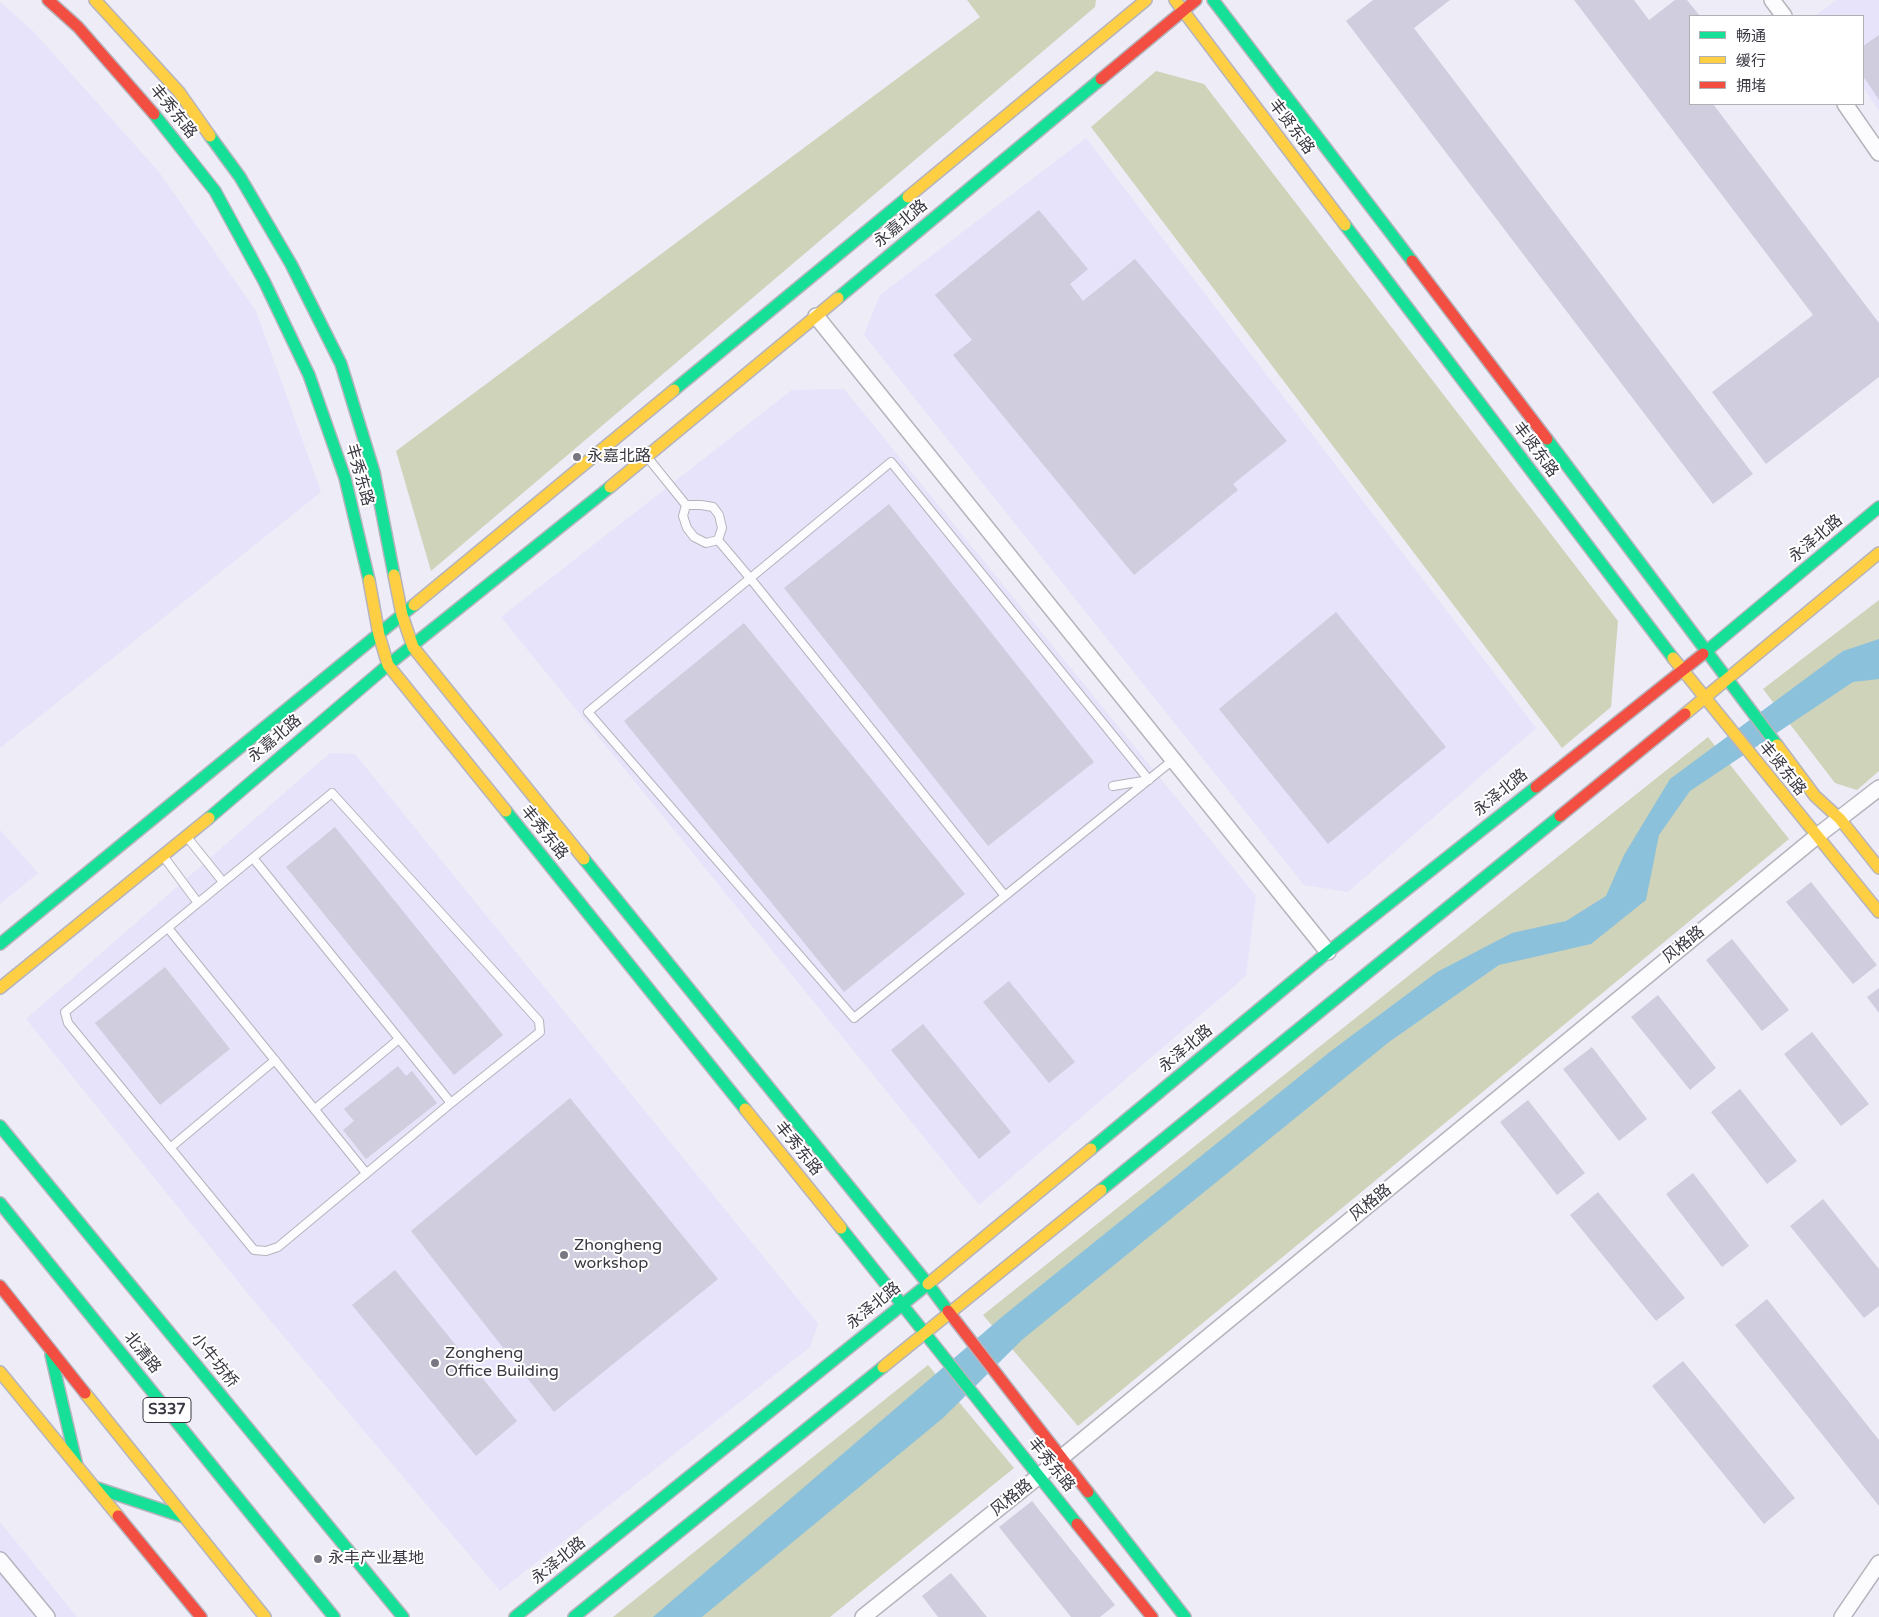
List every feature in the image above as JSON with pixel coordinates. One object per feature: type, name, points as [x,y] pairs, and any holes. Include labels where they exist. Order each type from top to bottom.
[{"type":"street","name":"丰秀东路","points":[[48,0],[78,27],[128,83],[215,191],[264,281],[309,376],[345,478],[372,594],[379,634],[388,665],[1152,1617]]},
{"type":"street","name":"丰秀东路","points":[[95,0],[179,92],[240,177],[291,264],[341,364],[374,472],[402,615],[413,647],[928,1284],[1185,1617]]},
{"type":"street","name":"永嘉北路","points":[[0,944],[379,634],[1146,0]]},
{"type":"street","name":"丰贤东路","points":[[1174,0],[1682,670],[1724,724],[1879,912]]},
{"type":"street","name":"永嘉北路","points":[[0,988],[187,836],[388,665],[413,647],[647,457],[1196,0]]},
{"type":"street","name":"丰贤东路","points":[[1213,0],[1707,652],[1728,677],[1815,796],[1840,819],[1879,868]]},
{"type":"street","points":[[1772,0],[1783,15]]},
{"type":"street","points":[[1846,105],[1879,154]]},
{"type":"street","points":[[816,316],[1328,952]]},
{"type":"street","name":"永泽北路","points":[[515,1617],[928,1284],[1328,952],[1707,652],[1879,507]]},
{"type":"street","points":[[574,1617],[950,1313],[1879,553]]},
{"type":"street","name":"风格路","points":[[863,1617],[1039,1476],[1817,836],[1879,788]]},
{"type":"street","name":"小牛坊桥","points":[[0,1126],[403,1617]]},
{"type":"street","name":"北清路","points":[[0,1203],[334,1617]]},
{"type":"street","points":[[0,1286],[265,1617]]},
{"type":"street","points":[[49,1348],[77,1466]]},
{"type":"street","points":[[0,1372],[201,1617]]},
{"type":"street","points":[[94,1487],[184,1517]]},
{"type":"street","points":[[0,1560],[47,1617]]},
{"type":"street","points":[[1842,1617],[1879,1563]]},
{"type":"lane","points":[[647,457],[686,505]]},
{"type":"lane","points":[[1149,780],[891,462],[588,712],[854,1018],[1004,896],[1149,780],[1173,760]]},
{"type":"lane","points":[[686,505],[683,516],[687,528],[694,537],[706,543],[718,540]]},
{"type":"lane","points":[[686,505],[713,507],[719,515],[722,528],[718,540]]},
{"type":"lane","points":[[718,540],[1004,896]]},
{"type":"lane","points":[[1113,786],[1149,780]]},
{"type":"lane","points":[[332,793],[539,1021],[540,1032],[451,1103],[278,1247],[266,1252],[254,1250],[68,1023],[65,1012],[253,858],[332,793]]},
{"type":"lane","points":[[187,836],[223,882]]},
{"type":"lane","points":[[163,855],[198,903]]},
{"type":"lane","points":[[253,858],[451,1103]]},
{"type":"lane","points":[[168,928],[366,1174]]},
{"type":"lane","points":[[315,1109],[399,1039]]},
{"type":"lane","points":[[170,1148],[275,1060]]},
{"type":"shaded area","points":[[1837,0],[1879,0],[1879,111],[1864,88],[1864,15],[1815,15]]},
{"type":"shaded area","points":[[0,2],[33,31],[159,172],[256,311],[321,492],[0,748]]},
{"type":"shaded area","points":[[1086,138],[1536,728],[1348,892],[1304,885],[864,335],[880,295]]},
{"type":"shaded area","points":[[844,389],[1256,896],[1246,976],[979,1205],[501,617],[792,390]]},
{"type":"shaded area","points":[[330,753],[355,754],[818,1324],[810,1347],[500,1591],[258,1306],[26,1019]]},
{"type":"shaded area","points":[[0,830],[38,873],[0,904]]},
{"type":"shaded area","points":[[0,1522],[77,1617],[0,1617]]},
{"type":"green space","points":[[967,0],[1096,0],[1095,7],[431,571],[396,451],[980,17]]},
{"type":"green space","points":[[1156,71],[1204,84],[1618,621],[1611,707],[1562,748],[1091,127]]},
{"type":"green space","points":[[1879,600],[1879,771],[1857,790],[1835,783],[1763,689]]},
{"type":"green space","points":[[1708,737],[1789,839],[1078,1426],[983,1315]]},
{"type":"green space","points":[[928,1365],[1014,1468],[830,1617],[613,1617]]},
{"type":"water","points":[[1879,639],[1879,679],[1853,682],[1690,791],[1659,835],[1646,900],[1591,944],[1499,965],[1389,1042],[1023,1339],[943,1418],[702,1617],[653,1617],[1003,1316],[1331,1051],[1437,972],[1512,933],[1566,921],[1606,896],[1624,855],[1670,779],[1843,651]]},
{"type":"building","points":[[1373,0],[1450,0],[1414,28],[1753,474],[1713,504],[1346,21]]},
{"type":"building","points":[[1574,0],[1634,0],[1649,20],[1675,0],[1687,0],[1699,15],[1689,15],[1689,105],[1714,105],[1879,323],[1879,377],[1766,464],[1712,392],[1813,315]]},
{"type":"building","points":[[1879,35],[1879,100],[1864,78],[1864,45]]},
{"type":"building","points":[[1039,210],[1088,269],[1070,284],[1083,301],[1135,259],[1287,441],[1233,484],[1238,490],[1134,575],[953,355],[972,340],[935,295]]},
{"type":"building","points":[[889,504],[1094,762],[988,846],[784,588]]},
{"type":"building","points":[[1336,612],[1446,747],[1328,844],[1219,709]]},
{"type":"building","points":[[744,623],[965,894],[844,992],[624,721]]},
{"type":"building","points":[[335,827],[503,1035],[454,1075],[286,867]]},
{"type":"building","points":[[1811,882],[1877,965],[1853,984],[1786,902]]},
{"type":"building","points":[[1732,939],[1789,1010],[1762,1031],[1706,960]]},
{"type":"building","points":[[165,967],[230,1049],[160,1105],[95,1023]]},
{"type":"building","points":[[1009,981],[1075,1062],[1049,1083],[983,1002]]},
{"type":"building","points":[[1879,988],[1879,1013],[1867,997]]},
{"type":"building","points":[[1658,995],[1716,1068],[1690,1090],[1631,1017]]},
{"type":"building","points":[[923,1024],[1011,1132],[979,1159],[891,1050]]},
{"type":"building","points":[[1812,1032],[1869,1104],[1841,1126],[1784,1054]]},
{"type":"building","points":[[1592,1047],[1647,1119],[1619,1141],[1563,1069]]},
{"type":"building","points":[[398,1066],[406,1076],[412,1071],[437,1103],[366,1159],[343,1130],[354,1121],[344,1109]]},
{"type":"building","points":[[1740,1089],[1797,1161],[1767,1184],[1711,1112]]},
{"type":"building","name":"Zhongheng workshop","points":[[570,1098],[718,1279],[554,1412],[411,1231]]},
{"type":"building","points":[[1528,1100],[1585,1173],[1557,1195],[1500,1122]]},
{"type":"building","points":[[1693,1173],[1749,1246],[1722,1267],[1666,1194]]},
{"type":"building","points":[[1598,1192],[1685,1298],[1656,1321],[1570,1215]]},
{"type":"building","points":[[1823,1199],[1879,1269],[1879,1306],[1864,1318],[1790,1226]]},
{"type":"building","name":"Zongheng Office Building","points":[[395,1270],[517,1421],[476,1456],[352,1305]]},
{"type":"building","points":[[1767,1299],[1879,1440],[1879,1506],[1735,1325]]},
{"type":"building","points":[[1683,1361],[1795,1498],[1764,1524],[1652,1386]]},
{"type":"building","points":[[1032,1501],[1115,1605],[1100,1617],[1071,1617],[999,1527]]},
{"type":"building","points":[[951,1573],[987,1617],[938,1617],[922,1596]]},
{"type":"traffic: fast","points":[[1213,0],[1412,261]]},
{"type":"traffic: fast","points":[[838,298],[1101,79]]},
{"type":"traffic: fast","points":[[154,114],[215,191],[264,281],[309,375],[345,478],[369,580]]},
{"type":"traffic: fast","points":[[210,136],[240,177],[291,264],[341,364],[374,472],[394,575]]},
{"type":"traffic: fast","points":[[674,390],[908,197]]},
{"type":"traffic: fast","points":[[1345,225],[1673,658]]},
{"type":"traffic: fast","points":[[1547,439],[1777,745]]},
{"type":"traffic: fast","points":[[209,818],[388,665],[610,487]]},
{"type":"traffic: fast","points":[[1703,654],[1879,507]]},
{"type":"traffic: fast","points":[[0,944],[414,605]]},
{"type":"traffic: fast","points":[[1091,1149],[1328,952],[1536,787]]},
{"type":"traffic: fast","points":[[506,811],[745,1109]]},
{"type":"traffic: fast","points":[[1101,1190],[1560,816]]},
{"type":"traffic: fast","points":[[584,859],[948,1311]]},
{"type":"traffic: fast","points":[[0,1126],[403,1617]]},
{"type":"traffic: fast","points":[[0,1203],[334,1617]]},
{"type":"traffic: fast","points":[[841,1228],[1077,1524]]},
{"type":"traffic: fast","points":[[515,1617],[928,1284]]},
{"type":"traffic: fast","points":[[51,1355],[77,1466]]},
{"type":"traffic: fast","points":[[574,1617],[883,1367]]},
{"type":"traffic: fast","points":[[94,1487],[184,1517]]},
{"type":"traffic: fast","points":[[1088,1492],[1185,1617]]},
{"type":"traffic: slow","points":[[95,0],[179,92],[210,136]]},
{"type":"traffic: slow","points":[[908,197],[1146,0]]},
{"type":"traffic: slow","points":[[1175,0],[1345,225]]},
{"type":"traffic: slow","points":[[610,487],[838,298]]},
{"type":"traffic: slow","points":[[414,605],[674,390]]},
{"type":"traffic: slow","points":[[1685,714],[1879,553]]},
{"type":"traffic: slow","points":[[394,575],[402,615],[413,647],[584,859]]},
{"type":"traffic: slow","points":[[369,580],[379,635],[388,665],[506,811]]},
{"type":"traffic: slow","points":[[1673,658],[1879,912]]},
{"type":"traffic: slow","points":[[1777,745],[1815,796],[1840,819],[1879,868]]},
{"type":"traffic: slow","points":[[0,988],[209,818]]},
{"type":"traffic: slow","points":[[745,1109],[841,1228]]},
{"type":"traffic: slow","points":[[928,1284],[1091,1149]]},
{"type":"traffic: slow","points":[[883,1367],[1101,1190]]},
{"type":"traffic: slow","points":[[0,1372],[118,1516]]},
{"type":"traffic: slow","points":[[85,1393],[265,1617]]},
{"type":"traffic: jam","points":[[48,0],[78,27],[154,114]]},
{"type":"traffic: jam","points":[[1101,79],[1196,0]]},
{"type":"traffic: jam","points":[[1412,261],[1547,439]]},
{"type":"traffic: jam","points":[[1536,787],[1703,654]]},
{"type":"traffic: jam","points":[[1560,816],[1685,714]]},
{"type":"traffic: jam","points":[[0,1286],[85,1393]]},
{"type":"traffic: jam","points":[[948,1311],[1088,1492]]},
{"type":"traffic: jam","points":[[118,1516],[201,1617]]},
{"type":"traffic: jam","points":[[1077,1524],[1152,1617]]},
{"type":"place","name":"永嘉北路","points":[[577,457]]},
{"type":"place","name":"Zhongheng workshop","points":[[564,1255]]},
{"type":"place","name":"Zongheng Office Building","points":[[435,1363]]},
{"type":"place","name":"永丰产业基地","points":[[318,1559]]}]
